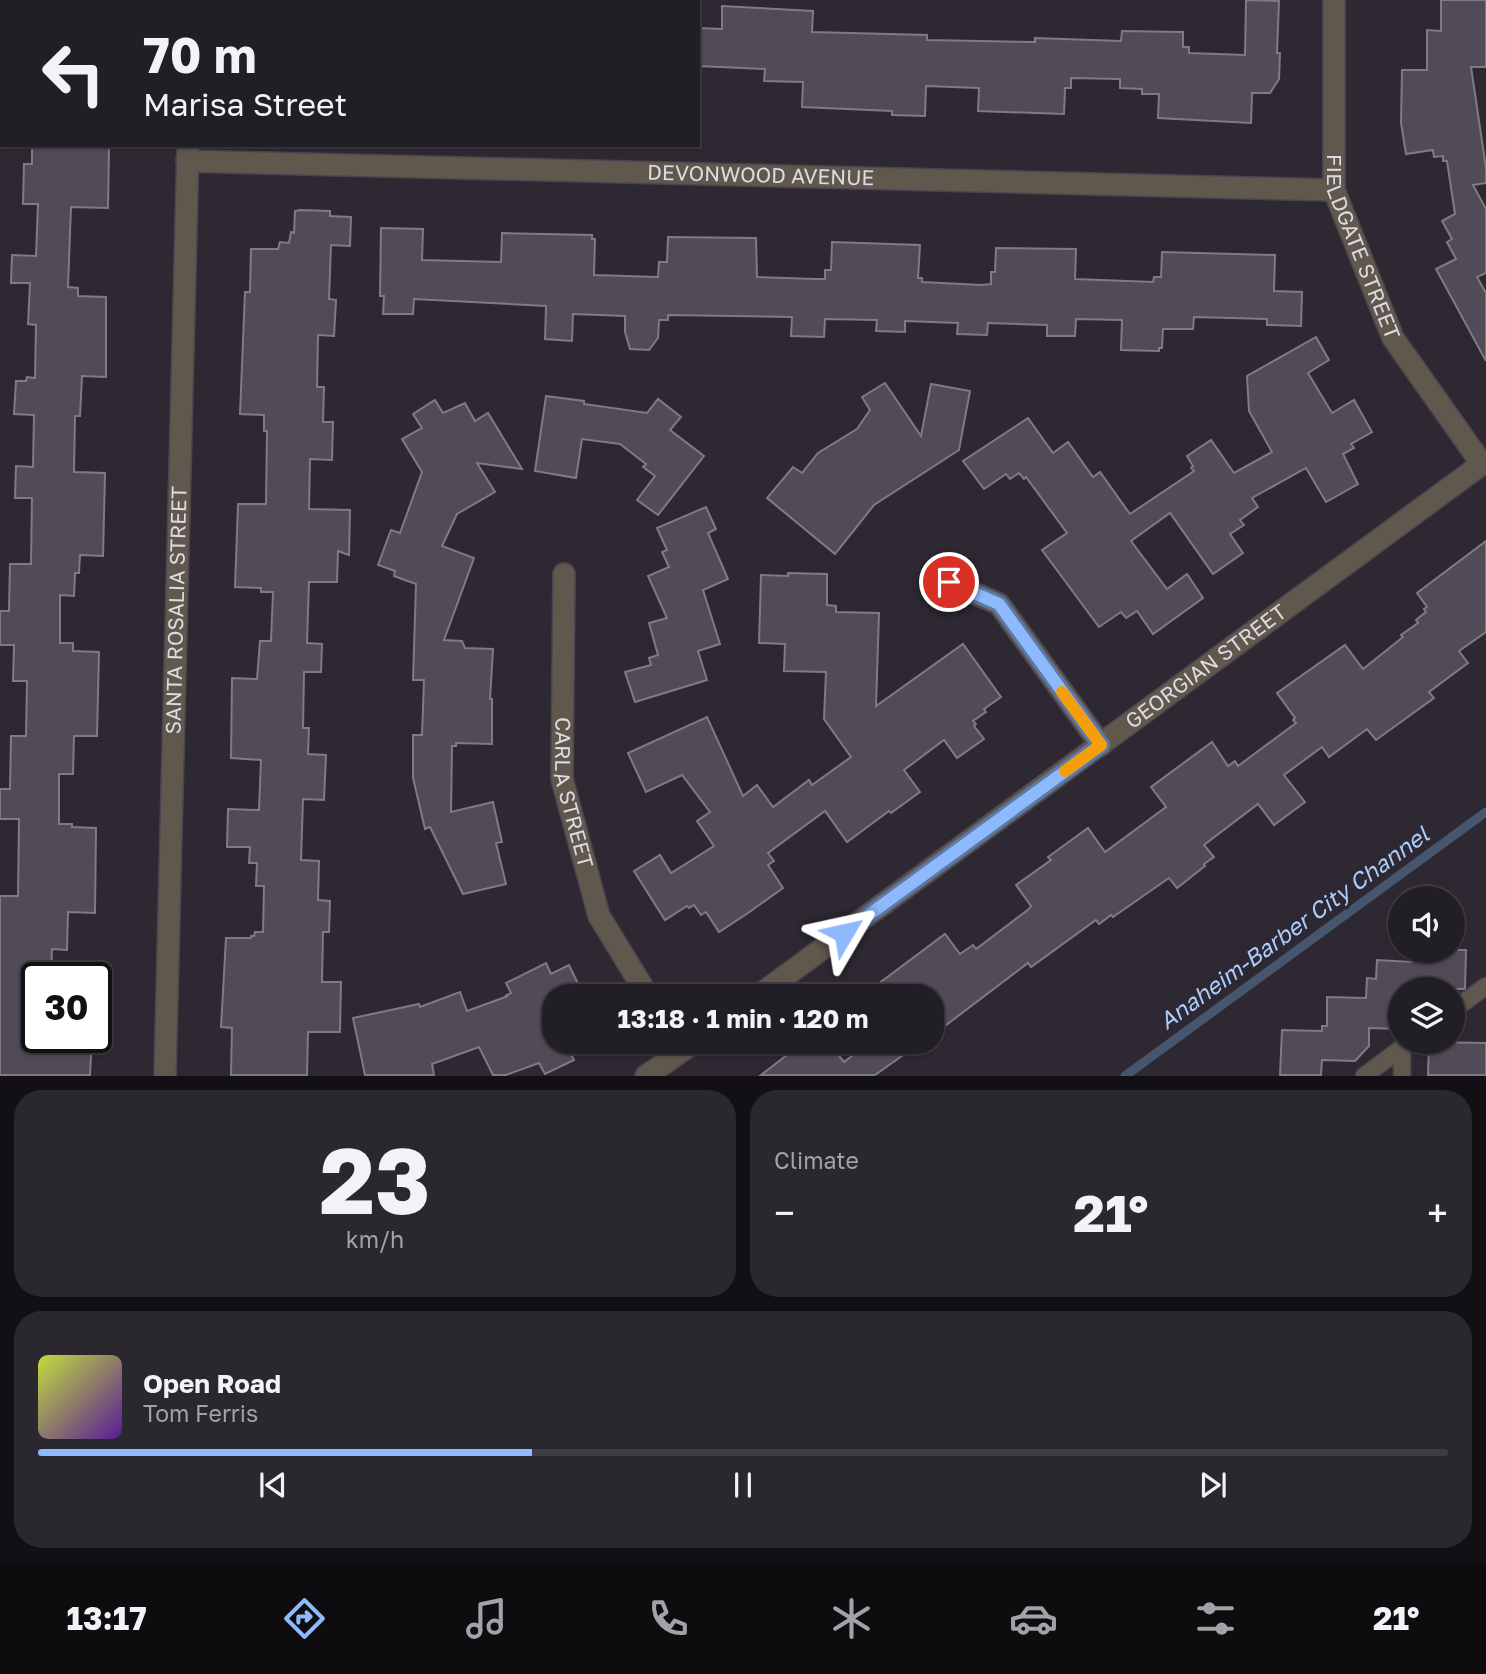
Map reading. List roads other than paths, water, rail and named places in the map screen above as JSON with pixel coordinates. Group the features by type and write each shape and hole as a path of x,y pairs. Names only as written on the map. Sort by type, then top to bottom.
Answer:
{"street":[{"name":"FIELDGATE STREET","path":"1334,0 1334,190 1393,338 1484,463"},
{"name":"DEVONWOOD AVENUE","path":"188,153 1334,190"},
{"name":"SANTA ROSALIA STREET","path":"165,1076 188,153"},
{"name":"GEORGIAN STREET","path":"774,984 1484,463"},
{"name":"CARLA STREET","path":"564,574 562,779 599,916 641,984"},
{"path":"949,582 999,604 1101,745"},
{"path":"646,1076 673,1054"}],"lane":[{"path":"1465,1001 1486,986"},
{"path":"1364,1076 1394,1054"},
{"path":"1402,1076 1405,1054"}],"waterway":[{"name":"Anaheim-Barber City Channel","path":"1125,1076 1486,812"}]}
